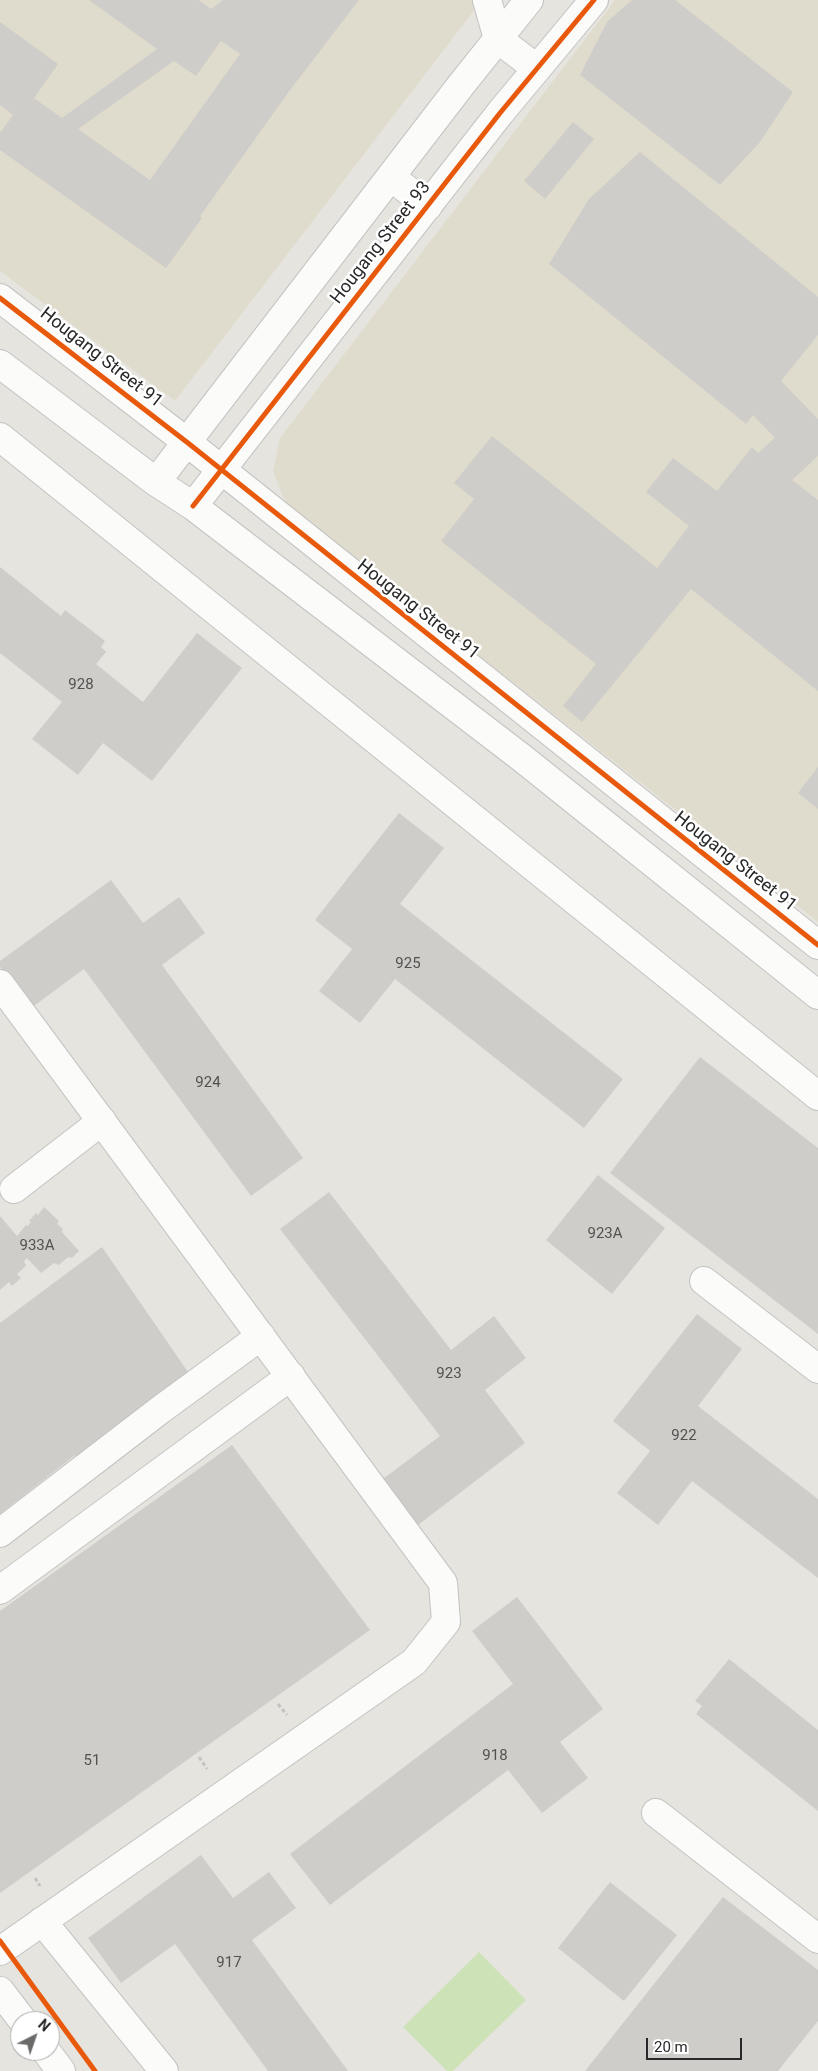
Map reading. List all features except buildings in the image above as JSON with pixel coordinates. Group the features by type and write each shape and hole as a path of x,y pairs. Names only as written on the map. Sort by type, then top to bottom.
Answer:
{"street":[{"path":"487,0 498,39 536,68"},
{"name":"Hougang Street 93","path":"156,482 530,0"},
{"name":"Hougang Street 93","path":"192,506 536,68 594,0"},
{"path":"391,177 428,206"},
{"name":"Hougang Street 91","path":"1,301 188,443 818,945"},
{"path":"0,364 156,482 192,506 522,758 818,995"},
{"path":"0,437 818,1096"},
{"path":"0,984 443,1583 446,1622 414,1662 0,1950"},
{"path":"14,1189 102,1121"},
{"path":"704,1281 818,1369"},
{"path":"0,1533 160,1410 261,1336"},
{"path":"1,1589 291,1376"},
{"path":"656,1813 818,1939"},
{"path":"42,1921 164,2071"},
{"path":"0,1991 15,2011"}],"path":[{"path":"199,1758 208,1770"}],"shaded area":[{"path":"0,0 482,0 175,401 0,271"},
{"path":"615,0 818,0 818,922 286,504 273,471 280,438"}],"green space":[{"path":"479,1952 526,2000 453,2071 447,2071 403,2027"}],"cycle path":[{"path":"193,506 500,113 594,0"},
{"path":"0,298 188,443 818,945"},
{"path":"0,1941 95,2071"}]}
